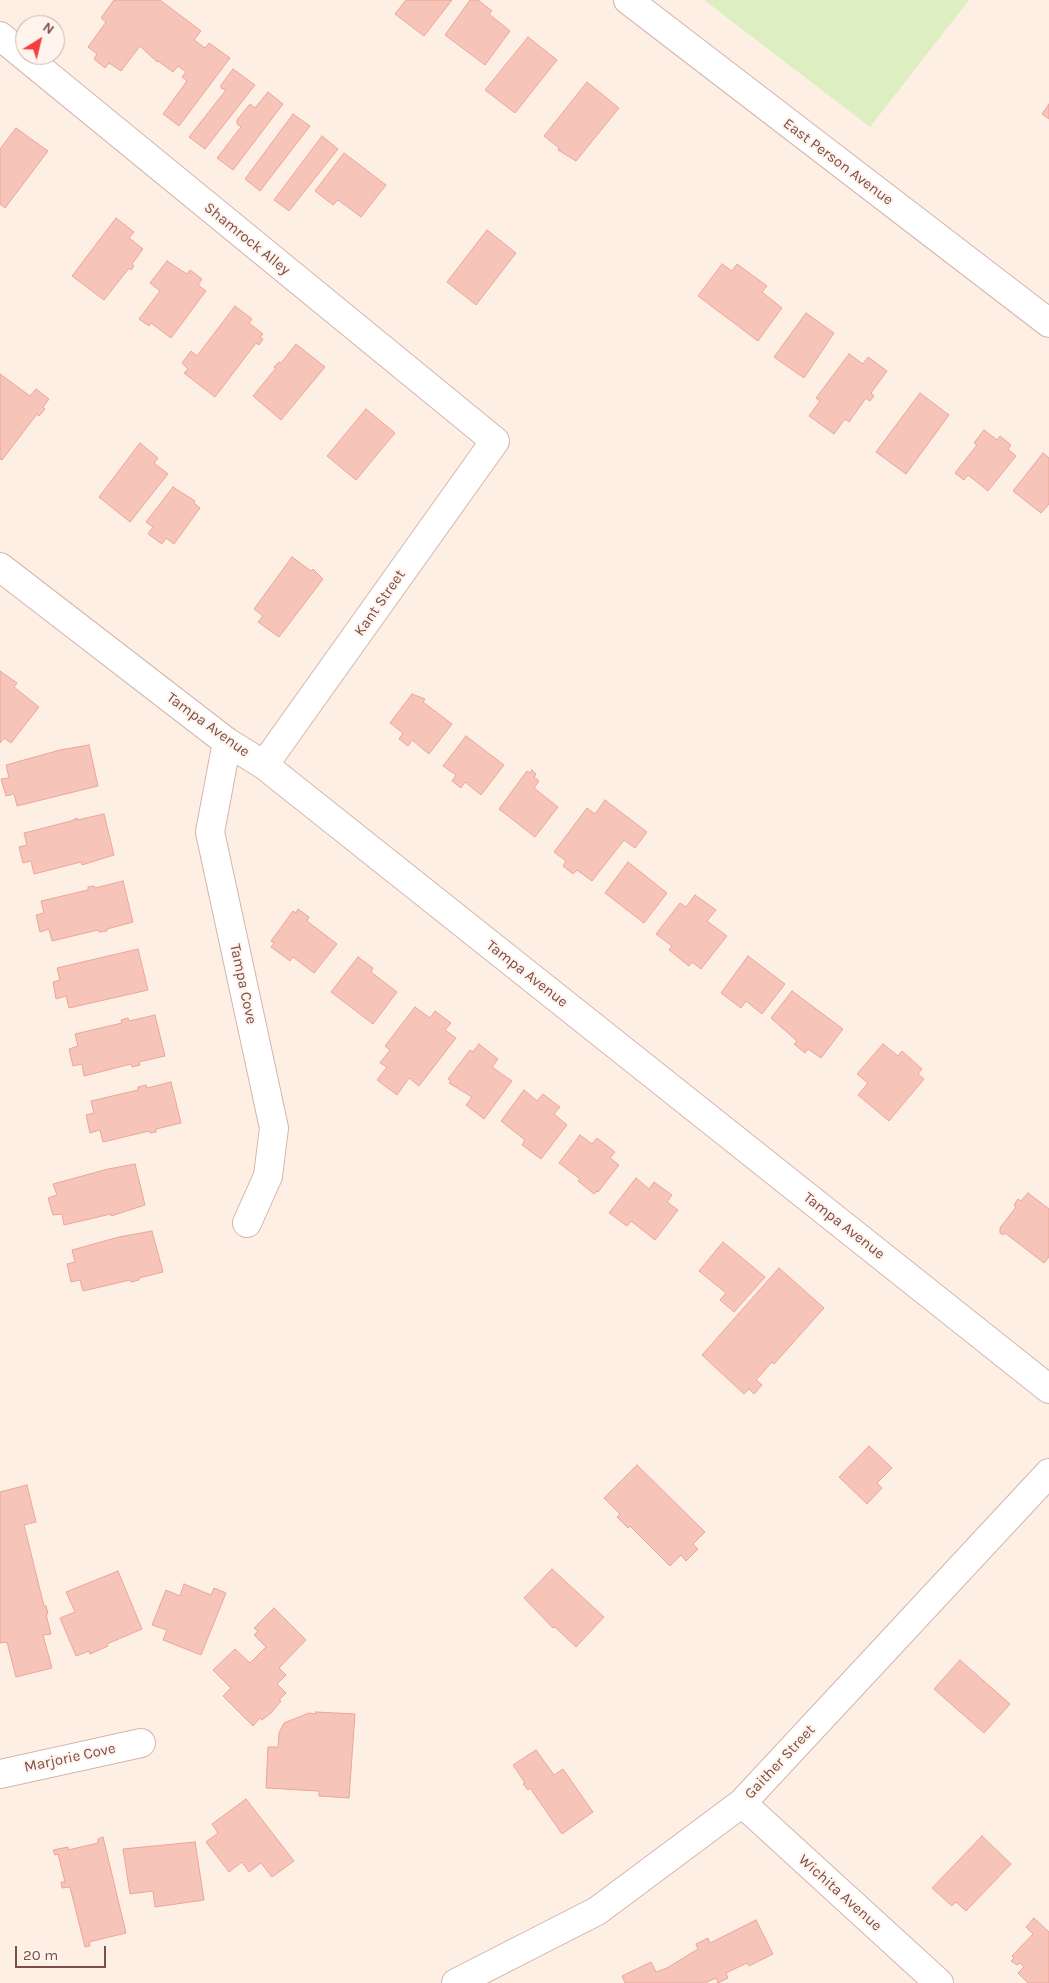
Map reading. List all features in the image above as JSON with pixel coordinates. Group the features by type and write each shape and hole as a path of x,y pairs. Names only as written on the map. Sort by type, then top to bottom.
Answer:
{"street":[{"name":"East Person Avenue","path":"628,0 1049,323"},
{"name":"Shamrock Alley","path":"0,36 494,441"},
{"name":"Kant Street","path":"264,765 494,441"},
{"name":"Tampa Avenue","path":"0,567 227,742 264,765 1049,1389"},
{"name":"Tampa Cove","path":"227,742 210,832 274,1128 268,1176 247,1223"},
{"name":"Gaither Street","path":"456,1983 597,1911 742,1803 1049,1473"},
{"name":"Marjorie Cove","path":"0,1774 141,1743"},
{"name":"Wichita Avenue","path":"742,1803 939,1983"}],"green space":[{"path":"704,0 969,0 870,127"}],"building":[{"path":"114,0 160,0 201,31 194,40 205,48 209,43 230,58 179,126 163,114 187,81 182,77 186,72 178,66 173,72 157,62 140,46 121,71 109,63 105,68 94,59 97,54 88,47 106,22 101,18"},
{"path":"406,0 452,0 424,36 395,14"},
{"path":"470,0 478,0 492,11 489,14 510,31 485,65 445,35"},
{"path":"528,37 557,60 515,113 485,90"},
{"path":"233,69 255,85 205,149 189,137 226,90 221,88 221,85"},
{"path":"587,82 619,108 576,161 558,150 559,148 544,136"},
{"path":"268,92 283,104 233,170 217,158 241,127 237,124 237,120 250,104 255,108"},
{"path":"1049,104 1049,119 1042,114"},
{"path":"293,114 310,126 260,191 245,179"},
{"path":"16,128 48,151 5,208 0,204 0,149"},
{"path":"322,136 338,149 289,211 274,200"},
{"path":"344,153 386,185 361,217 338,200 333,205 315,191"},
{"path":"116,218 134,232 129,238 143,249 132,264 134,266 131,270 129,268 104,300 72,276"},
{"path":"487,230 516,253 476,305 447,282"},
{"path":"167,261 187,274 190,270 202,279 198,285 206,291 171,338 151,323 149,326 139,319 160,291 150,283"},
{"path":"722,264 732,271 737,264 767,286 762,292 782,308 758,341 698,296"},
{"path":"235,306 252,319 249,323 263,334 260,337 263,339 259,345 256,343 215,397 184,373 188,369 182,363 191,351 197,356"},
{"path":"806,313 834,333 804,378 774,357"},
{"path":"296,344 325,367 281,420 253,396 276,368 274,367 279,362 281,363"},
{"path":"849,354 863,364 868,357 887,371 871,393 874,396 870,401 866,398 849,422 845,419 834,434 809,416 820,401 816,398"},
{"path":"0,374 30,396 36,389 49,399 43,407 45,409 39,416 37,414 2,460 0,459"},
{"path":"920,393 949,415 906,474 876,452"},
{"path":"366,409 395,433 356,480 327,456"},
{"path":"984,430 997,440 1000,436 1011,445 1008,449 1016,456 988,491 968,475 964,480 955,473 977,445 974,443"},
{"path":"140,443 158,458 154,463 168,474 130,522 99,497"},
{"path":"1043,453 1049,458 1049,504 1041,513 1013,491"},
{"path":"173,487 195,501 194,503 200,508 174,544 166,538 162,544 148,534 153,527 146,522"},
{"path":"292,557 311,571 313,569 323,579 279,637 258,622 263,616 254,609"},
{"path":"0,671 17,683 14,687 39,707 11,743 4,738 0,743"},
{"path":"412,694 425,699 423,702 452,724 429,754 412,740 408,746 399,739 403,733 390,723"},
{"path":"466,736 504,765 481,795 465,782 461,788 452,781 456,775 443,766"},
{"path":"89,745 98,786 17,806 14,794 6,796 1,779 9,778 6,765 60,750"},
{"path":"532,770 536,774 534,777 539,781 534,788 558,807 535,837 499,809 527,771 530,773"},
{"path":"605,800 647,832 635,848 624,840 592,881 577,870 573,874 563,866 566,861 554,852 587,808 595,814"},
{"path":"104,814 114,855 82,865 81,862 34,874 31,861 23,863 19,847 27,845 24,833 77,818 77,820"},
{"path":"628,862 667,893 644,923 605,893"},
{"path":"123,881 133,922 107,929 107,931 99,932 98,930 52,941 49,929 40,932 36,915 44,913 41,901 88,890 88,887 94,886 95,888"},
{"path":"695,895 716,910 707,921 727,936 701,969 692,962 689,966 669,950 672,946 656,934 680,903 686,907"},
{"path":"298,909 309,917 307,921 337,944 314,973 293,957 290,961 271,947 274,943 271,941 293,911 296,913"},
{"path":"138,949 148,990 69,1008 66,996 56,999 53,982 60,980 57,968"},
{"path":"748,956 785,984 762,1014 746,1001 741,1008 721,993"},
{"path":"358,957 373,968 371,972 397,992 373,1024 331,992"},
{"path":"792,991 843,1029 821,1058 808,1049 805,1053 794,1044 797,1041 771,1018"},
{"path":"415,1007 430,1018 435,1011 451,1023 445,1030 456,1038 419,1086 409,1078 397,1095 377,1080 387,1067 380,1063 390,1050 385,1046"},
{"path":"155,1015 165,1056 139,1062 140,1065 132,1067 131,1064 84,1076 82,1064 73,1066 69,1049 78,1046 75,1034 122,1023 121,1020 128,1018 129,1021"},
{"path":"479,1044 498,1059 492,1067 512,1081 484,1119 466,1105 472,1097 449,1083 451,1081 448,1079 470,1050 473,1052"},
{"path":"883,1044 898,1056 902,1051 922,1069 918,1074 924,1079 889,1121 858,1095 868,1083 857,1074"},
{"path":"171,1082 181,1123 156,1129 156,1132 150,1133 149,1131 103,1142 100,1130 90,1133 86,1115 94,1113 91,1101 138,1090 138,1087 146,1085 147,1088"},
{"path":"524,1090 537,1101 543,1094 560,1107 554,1114 567,1125 541,1159 522,1145 525,1140 501,1121"},
{"path":"580,1135 592,1144 597,1138 615,1152 610,1158 619,1165 598,1192 594,1194 578,1181 580,1179 559,1163"},
{"path":"135,1164 145,1205 111,1216 111,1214 64,1225 62,1214 53,1215 48,1198 57,1195 53,1184 108,1169"},
{"path":"636,1178 649,1189 654,1182 672,1195 667,1202 678,1210 655,1240 631,1221 627,1226 609,1213"},
{"path":"1028,1193 1049,1209 1049,1257 1044,1263 1005,1233 1003,1235 1000,1233 1000,1228 1016,1207 1014,1205 1018,1199 1021,1201"},
{"path":"152,1231 163,1272 131,1282 130,1280 83,1291 80,1280 71,1282 67,1264 75,1262 72,1250 119,1237"},
{"path":"723,1242 765,1277 734,1312 720,1300 726,1293 699,1271"},
{"path":"779,1268 824,1308 774,1364 772,1362 756,1380 762,1385 754,1394 749,1389 744,1394 702,1355"},
{"path":"869,1446 892,1468 877,1483 882,1488 867,1504 839,1477"},
{"path":"637,1465 705,1532 693,1544 698,1549 686,1561 681,1555 670,1566 630,1526 628,1528 617,1517 620,1514 604,1498"},
{"path":"27,1485 36,1522 24,1525 44,1606 46,1606 48,1614 46,1614 51,1634 43,1635 52,1668 16,1677 7,1642 0,1643 0,1492"},
{"path":"552,1569 604,1617 576,1647 555,1627 553,1628 524,1598"},
{"path":"118,1571 142,1629 107,1644 108,1646 90,1654 89,1651 76,1656 60,1618 75,1612 66,1592"},
{"path":"184,1584 211,1595 214,1588 226,1593 201,1655 163,1640 167,1630 152,1625 166,1590 180,1596"},
{"path":"274,1608 306,1640 279,1668 286,1675 277,1684 286,1693 271,1713 262,1720 260,1718 253,1726 223,1696 231,1688 213,1670 235,1649 250,1663 266,1647 254,1635 258,1631 254,1628"},
{"path":"960,1660 1010,1704 984,1733 934,1689"},
{"path":"316,1712 355,1714 349,1798 319,1796 319,1791 266,1788 268,1747 278,1747 279,1733 284,1723 309,1713 316,1714"},
{"path":"536,1750 554,1775 563,1769 593,1812 562,1834 530,1788 528,1790 523,1784 525,1783 513,1765"},
{"path":"246,1799 294,1861 272,1877 261,1863 249,1872 242,1862 229,1872 206,1842 218,1833 212,1824"},
{"path":"982,1836 1011,1864 966,1911 956,1902 952,1906 932,1888"},
{"path":"103,1837 126,1933 89,1942 90,1946 85,1947 70,1887 62,1888 61,1882 65,1882 58,1854 55,1855 53,1850 68,1847 68,1850 98,1843 98,1839"},
{"path":"195,1842 204,1900 155,1907 153,1891 130,1894 123,1849"},
{"path":"1034,1918 1049,1932 1049,1983 1028,1983 1018,1973 1024,1967 1020,1963 1017,1965 1011,1961 1014,1958 1012,1956 1033,1934 1026,1927"},
{"path":"756,1920 773,1954 749,1966 747,1963 726,1973 728,1978 718,1983 716,1978 705,1983 625,1983 622,1976 651,1962 656,1972 667,1968 698,1949 696,1944 708,1938 710,1943"}]}
